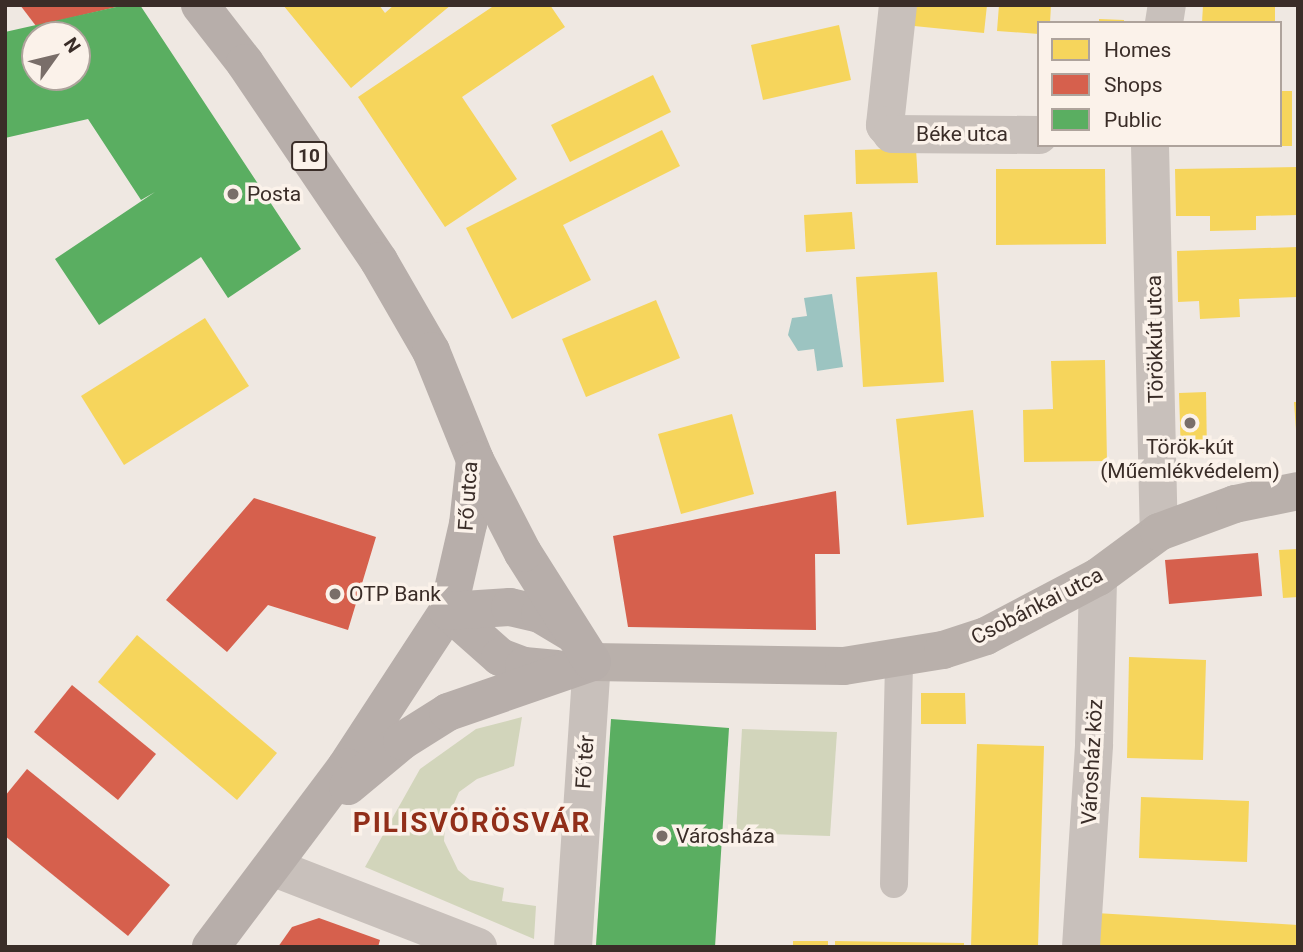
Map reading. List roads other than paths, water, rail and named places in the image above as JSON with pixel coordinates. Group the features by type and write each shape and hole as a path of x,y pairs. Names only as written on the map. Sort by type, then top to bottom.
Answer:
{"main road":[{"name":"Fő utca","path":"200,5 244,63 379,261 431,351 475,460 468,524 448,611 378,720 211,947"},
{"path":"475,460 576,655"},
{"name":"Csobánkai utca","path":"576,655 844,666 899,660 986,636 1098,578 1159,532 1236,504 1298,491"},
{"path":"448,611 510,607 540,614 576,655"},
{"path":"448,611 500,657 524,666 576,655"},
{"path":"304,824 426,724 576,655"}],"street":[{"name":"Béke utca","path":"898,5 885,125 892,134 1037,135"},
{"name":"Törökkút utca","path":"1150,147 1159,532"},
{"name":"Városház köz","path":"1081,947 1094,744 1098,578"},
{"name":"Fő tér","path":"573,947 576,655"},
{"path":"272,867 478,947"}],"lane":[{"path":"894,884 899,660"}],"water":[{"path":"832,294 843,367 817,371 814,349 798,351 788,335 792,318 807,316 804,298"}],"place":[{"name":"Posta","path":"233,194"},
{"name":"Török-kút (Műemlékvédelem)","path":"1190,423"},
{"name":"OTP Bank","path":"335,594"},
{"name":"Városháza","path":"662,836"}],"district":[{"name":"PILISVÖRÖSVÁR","path":"472,823"}]}
